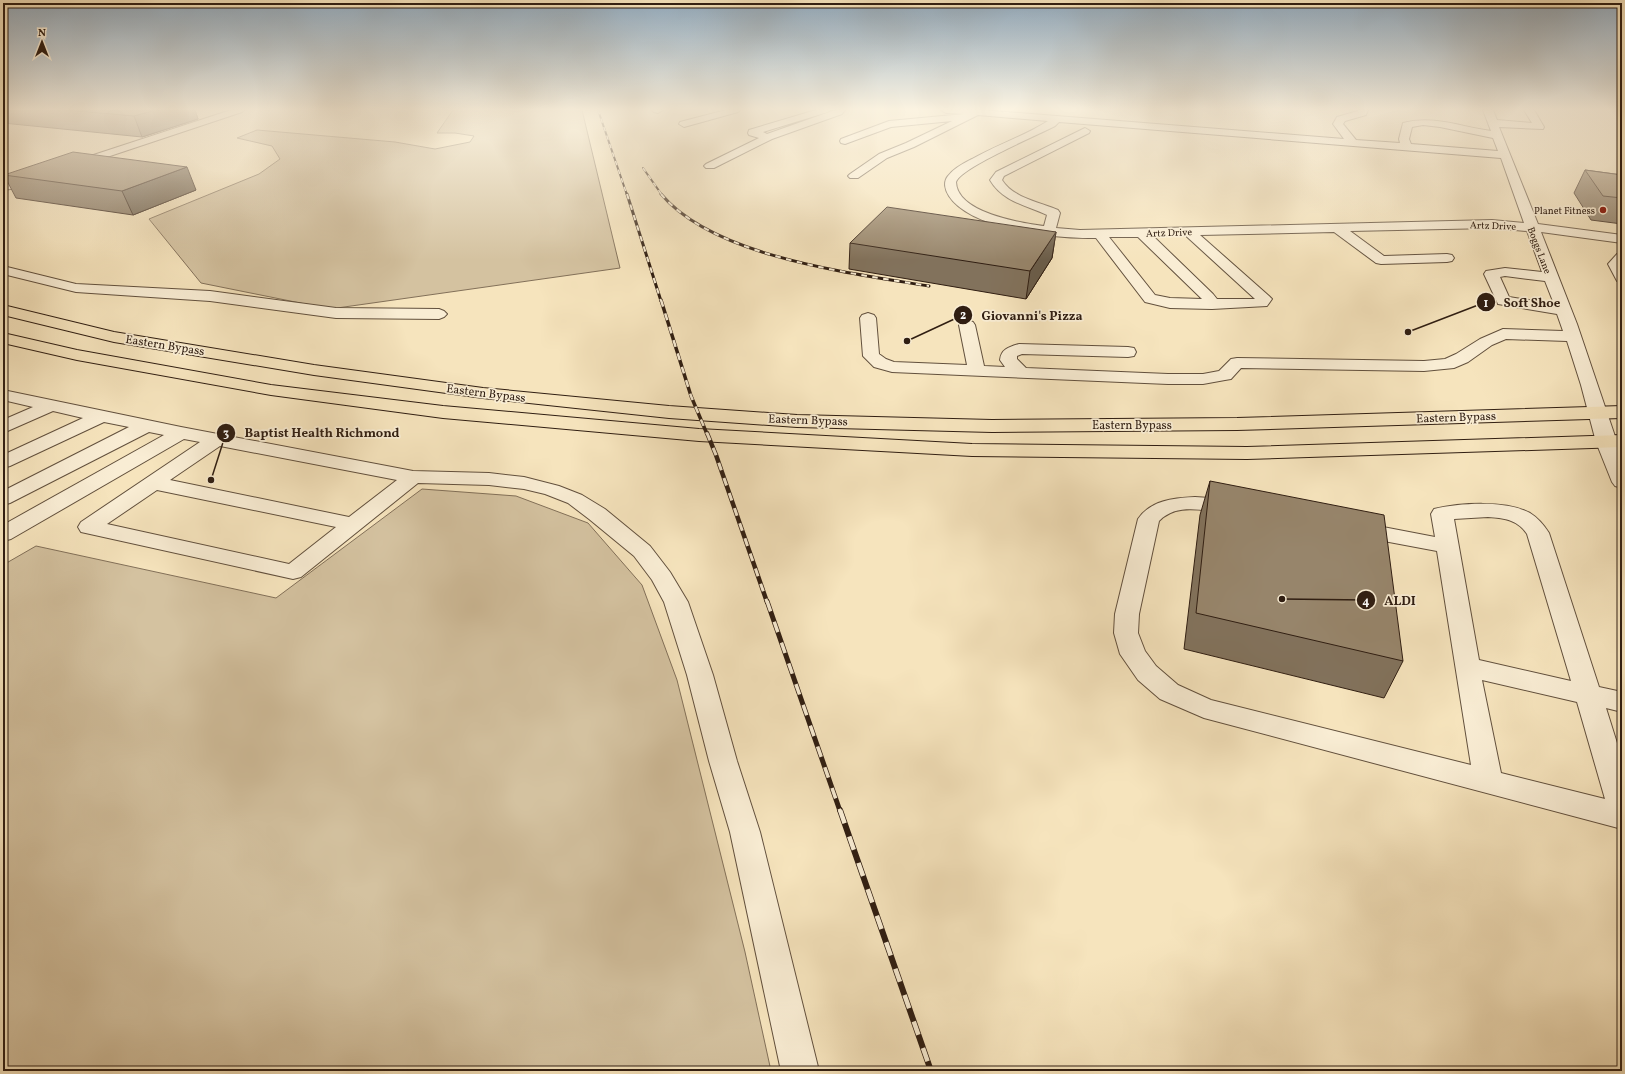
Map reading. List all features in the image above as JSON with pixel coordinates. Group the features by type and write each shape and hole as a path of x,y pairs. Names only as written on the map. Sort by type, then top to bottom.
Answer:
{"main road":[{"name":"Eastern Bypass","path":"3,310 114,337 322,371 483,393 669,412 797,421 992,426 1237,424 1622,412"},
{"name":"Eastern Bypass","path":"3,338 77,355 270,390 443,412 699,435 972,450 1247,453 1614,441"}],"street":[{"path":"64,168 88,160"},
{"path":"710,166 722,160"},
{"path":"854,176 877,160"},
{"name":"Artz Drive","path":"980,160 962,169 952,179 950,184 956,197 974,210 1003,222 1049,231 1100,234 1471,224 1532,227 1622,239"},
{"path":"1027,160 1000,174 996,180 998,185 1012,196 1054,213 1049,231"},
{"name":"Boggs Lane","path":"1506,160 1564,310 1598,413 1614,441 1622,482"},
{"path":"3,186 14,185 50,173"},
{"path":"1338,228 1382,260 1447,258"},
{"path":"1026,240 1034,229"},
{"path":"1100,234 1150,299 1170,303 1262,303 1264,299 1188,232"},
{"path":"1142,233 1208,298 1212,304"},
{"path":"1622,257 1615,264 1622,278"},
{"path":"3,270 76,288 210,296 336,313 439,314"},
{"path":"1550,277 1505,272 1491,274 1503,300 1564,310"},
{"path":"868,318 871,356 880,363 892,367 1168,379 1203,379 1225,375 1237,363 1424,366 1448,364 1462,358 1486,342 1503,334 1573,336"},
{"path":"967,325 976,370"},
{"path":"1021,372 1008,360 1009,354 1019,349 1128,352"},
{"path":"4,396 216,440 412,477 489,479 524,483 552,490 575,499 598,514 642,551 662,577 678,610 700,675 723,760 745,832 800,1071"},
{"path":"3,427 52,405"},
{"path":"3,462 102,416"},
{"path":"3,499 146,426"},
{"path":"3,534 181,433"},
{"path":"216,440 89,527 293,572 412,477"},
{"path":"153,483 353,524"},
{"path":"1258,510 1218,504 1196,503 1159,510 1149,518 1127,614 1126,633 1133,654 1146,673 1169,692 1204,708 1488,780 1622,816"},
{"path":"1488,780 1446,546 1442,514 1494,510 1514,514 1530,522 1538,533 1622,805"},
{"path":"1337,525 1446,546"},
{"path":"1467,667 1622,702"}],"shaded area":[{"path":"278,160 594,160 620,268 330,309 201,283 149,219 259,174"},
{"path":"422,489 516,496 588,523 642,585 677,680 745,952 771,1071 3,1071 3,565 36,546 276,598"}],"building":[{"path":"49,160 135,160 187,167 122,191 4,175"},
{"path":"1585,170 1622,175 1622,198 1603,196"},
{"path":"887,207 1056,232 1030,271 850,243"},
{"path":"1210,481 1384,515 1403,661 1196,613"}],"railway":[{"path":"615,160 627,195"},
{"path":"643,168 662,195"},
{"path":"627,194 661,301"},
{"path":"662,195 684,216 714,233 748,247 785,259 823,268 929,286"},
{"path":"661,300 691,396 707,434"},
{"path":"707,433 767,602"},
{"path":"767,601 840,811"},
{"path":"840,810 931,1071"}],"place":[{"name":"Planet Fitness","path":"1603,210"},
{"name":"Soft Shoe","path":"1408,332"},
{"name":"Giovanni's Pizza","path":"907,341"},
{"name":"Baptist Health Richmond","path":"211,480"},
{"name":"ALDI","path":"1282,599"}]}
